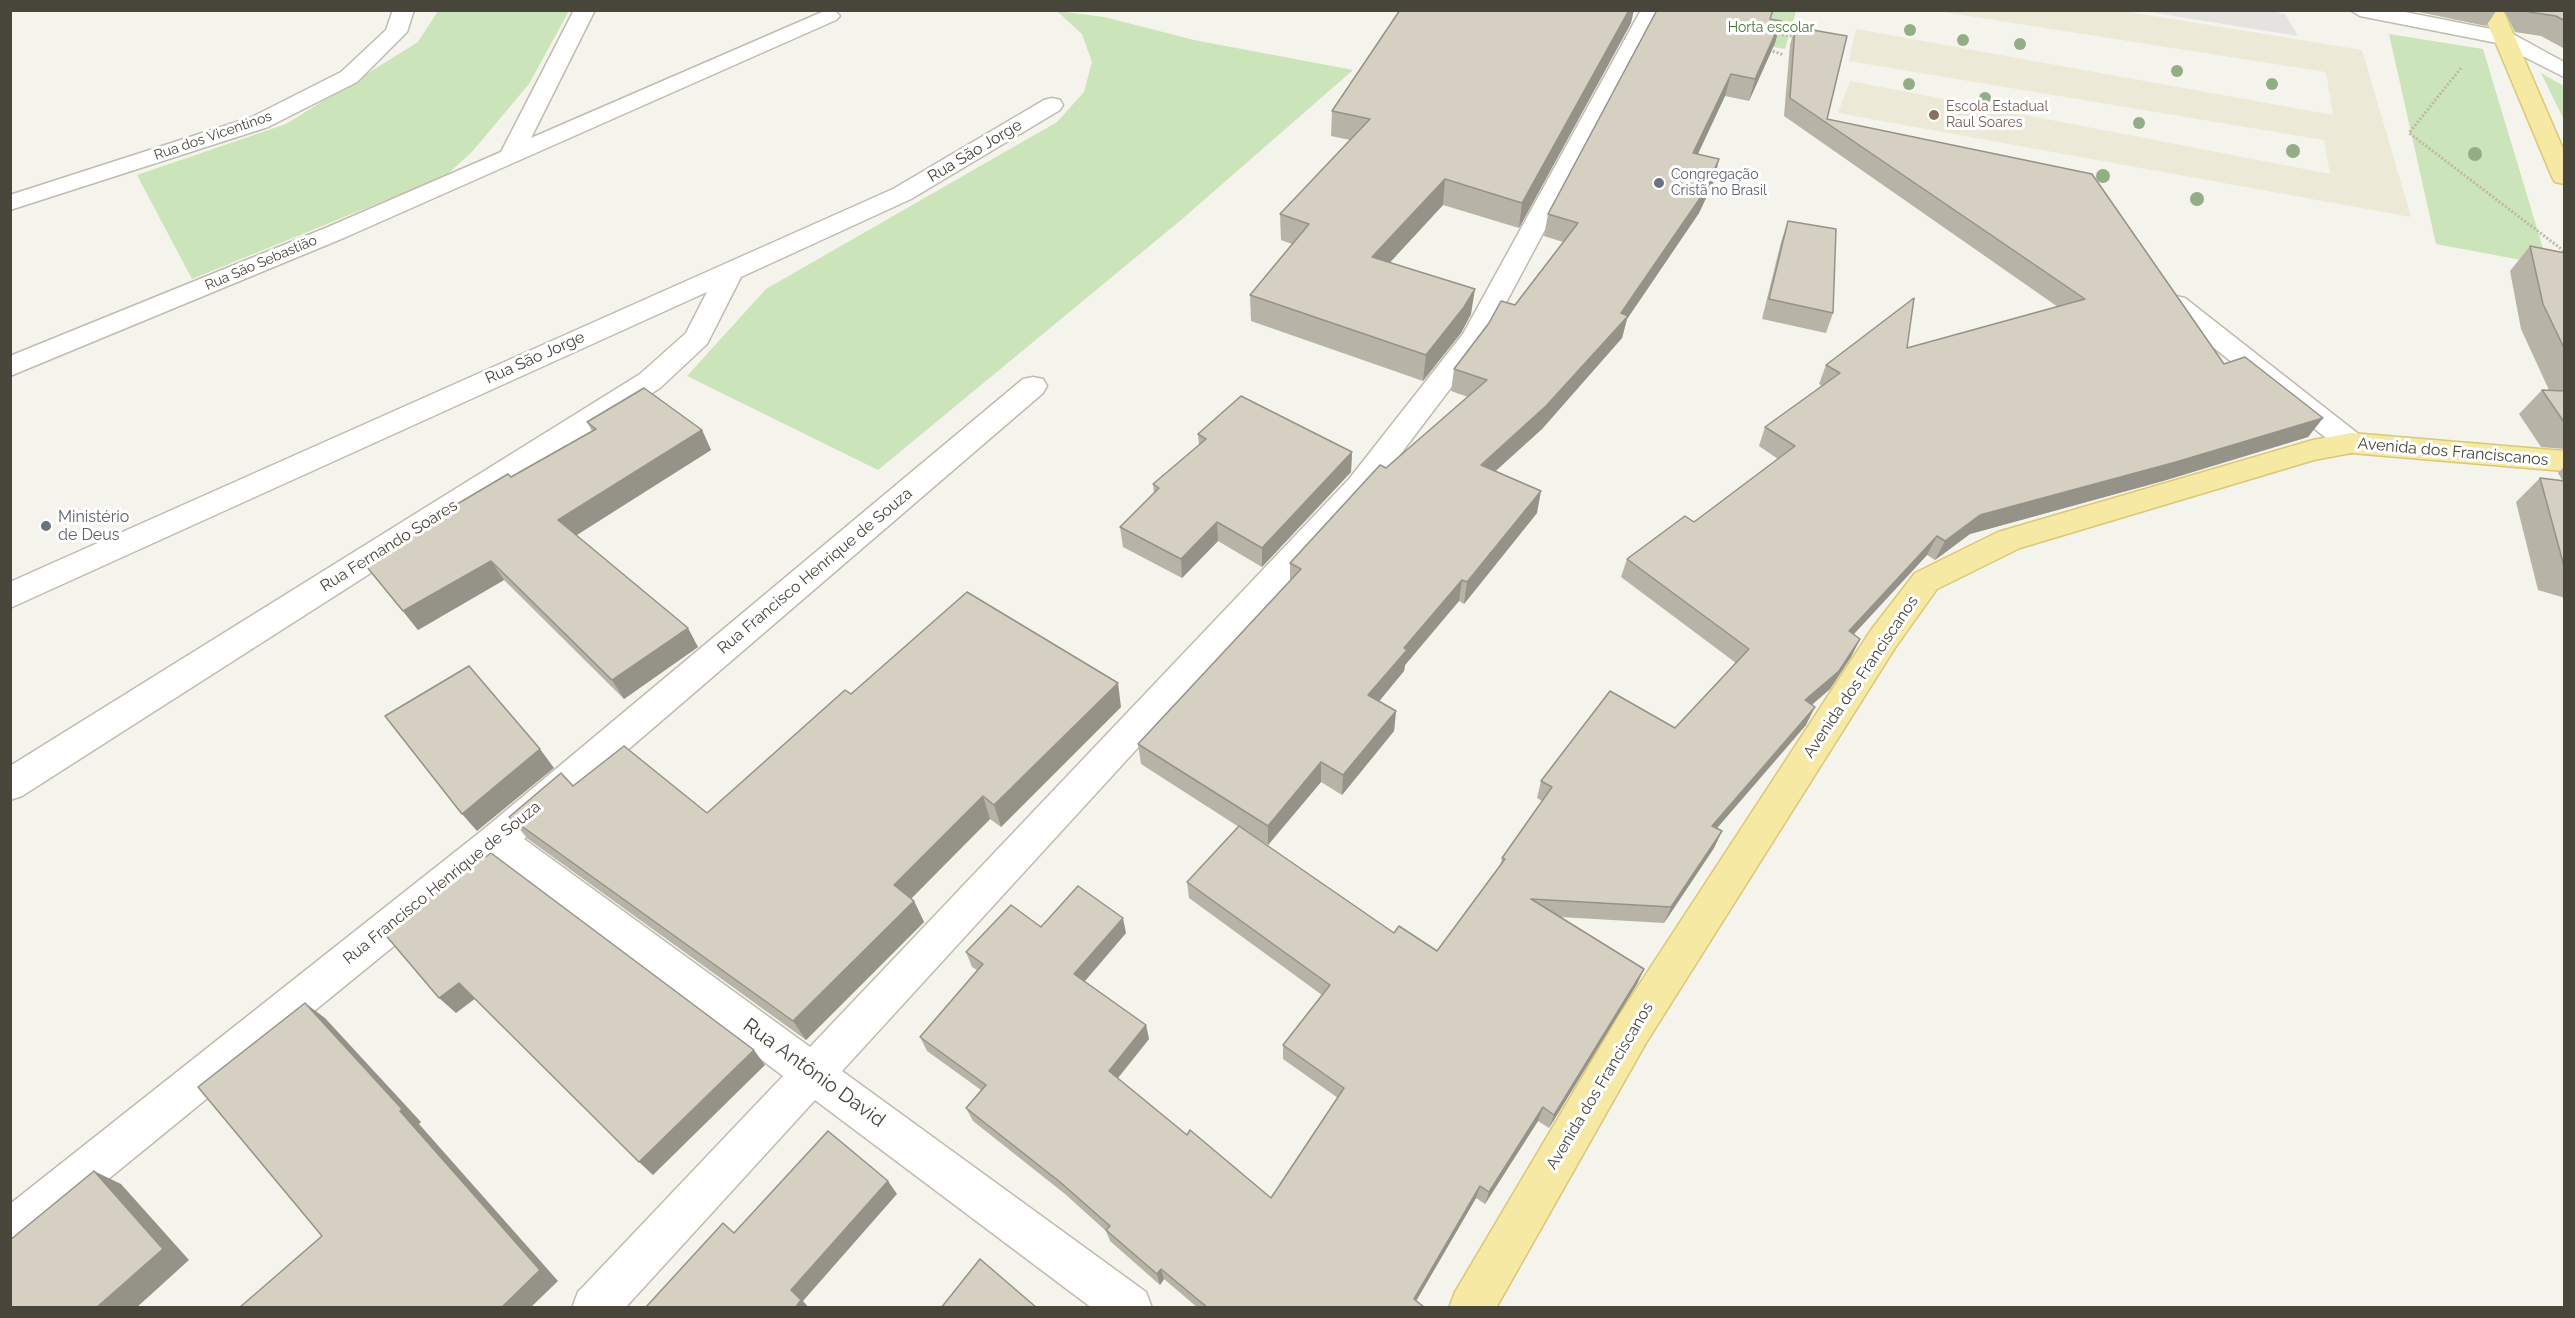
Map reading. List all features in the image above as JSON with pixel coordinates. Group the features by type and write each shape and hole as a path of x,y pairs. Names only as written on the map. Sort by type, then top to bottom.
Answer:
{"main road":[{"path":"2492,10 2565,177"},
{"name":"Avenida dos Franciscanos","path":"1471,1308 1632,1029 1883,639 1926,581 2009,540 2313,450 2351,443 2565,461"}],"street":[{"path":"510,156 585,10"},
{"path":"594,1308 1360,486 1474,338 1652,10"},
{"path":"2360,10 2504,40 2565,70"},
{"name":"Rua São Sebastião","path":"10,368 337,232 829,16"},
{"name":"Rua dos Vicentinos","path":"10,203 260,122 350,77 400,21"},
{"name":"Rua São Jorge","path":"10,596 902,194 1052,105"},
{"name":"Rua Fernando Soares","path":"10,785 650,381 697,338 731,270"},
{"path":"2176,304 2351,443"},
{"name":"Rua Francisco Henrique de Souza","path":"10,1232 497,840 1033,386"},
{"name":"Rua Antônio David","path":"497,840 1130,1308"}],"path":[{"path":"1769,32 1804,38"},
{"path":"2504,40 2468,59 2409,133 2565,250"},
{"path":"1768,41 1766,50 1784,55"}],"shaded area":[{"name":"Escola Estadual Raul Soares","path":"1937,11 2123,11 2362,50 2411,217 1838,113 1850,81 2330,174 2324,140 1849,61 1856,29 2333,115 2326,72"},
{"path":"2143,11 2271,11 2285,14 2298,36"}],"green space":[{"path":"438,11 569,11 529,84 471,153 445,176 192,279 137,175 286,124 418,42"},
{"path":"1057,11 1104,17 1194,40 1353,70 1181,220 878,470 687,376 766,289 1057,122 1084,92 1092,62 1082,34"},
{"name":"Horta escolar","path":"1696,11 1796,11 1785,49 1688,32"},
{"path":"2389,34 2483,49 2548,265 2436,244"},
{"path":"2541,73 2564,86 2564,120"}],"building":[{"path":"1400,10 1629,10 1522,203 1445,179 1372,257 1475,289 1464,307 1426,355 1250,295 1309,224 1280,214 1370,119 1332,111"},
{"path":"1657,10 1773,10 1770,19 1781,21 1755,79 1731,74 1693,153 1719,159 1705,191 1621,313 1628,316 1546,406 1481,465 1541,491 1467,582 1462,580 1404,648 1407,650 1368,695 1396,711 1343,775 1321,762 1268,826 1138,744 1301,569 1290,563 1380,465 1386,468 1487,380 1454,369 1489,323 1501,301 1515,305 1578,223 1548,214"},
{"path":"2528,10 2565,10 2565,21 2556,16"},
{"path":"1795,27 1847,36 1827,119 2092,174 2224,364 2245,357 2323,418 2176,462 1980,515 1945,541 1937,536 1849,631 1860,639 1839,671 1805,700 1815,707 1712,826 1722,831 1671,907 1531,899 1644,969 1554,1115 1543,1107 1489,1192 1480,1186 1414,1299 1425,1308 1208,1308 1161,1269 1157,1274 1106,1230 1110,1226 1060,1182 966,1108 986,1085 920,1037 983,964 966,952 1011,905 1041,927 1078,886 1123,918 1074,974 1146,1025 1109,1071 1187,1135 1190,1130 1271,1198 1344,1088 1283,1045 1330,985 1187,882 1239,826 1394,933 1399,926 1437,951 1505,859 1502,858 1552,787 1541,781 1610,691 1675,728 1749,649 1627,559 1685,516 1694,522 1795,446 1765,427 1840,373 1826,365 1914,298 1907,348 2085,299 1790,98"},
{"path":"1788,221 1836,229 1833,313 1769,299"},
{"path":"2530,246 2565,253 2565,350 2543,304"},
{"path":"644,388 702,430 558,520 688,628 612,680 491,561 403,611 362,561 450,513 447,510 508,474 511,477 596,429 587,422"},
{"path":"2542,390 2565,391 2565,422 2564,422"},
{"path":"1241,396 1352,452 1262,548 1217,522 1181,559 1120,527 1159,488 1153,484 1206,439 1198,434"},
{"path":"2540,478 2565,481 2565,567 2564,566"},
{"path":"967,592 1118,683 994,805 983,796 894,885 914,901 793,1021 509,817 561,773 573,786 624,746 707,813 845,690 851,694"},
{"path":"469,666 540,749 462,814 385,716"},
{"path":"491,853 754,1050 639,1162 459,983 439,998 383,932"},
{"path":"305,1003 402,1109 400,1111 540,1270 501,1308 239,1308 322,1236 198,1087"},
{"path":"828,1131 888,1181 791,1290 801,1300 795,1308 645,1308 723,1223 734,1233"},
{"path":"94,1171 163,1249 96,1308 10,1308 10,1240"},
{"path":"980,1259 1037,1308 941,1308"}],"place":[{"name":"Escola Estadual Raul Soares","path":"1934,115"},
{"name":"Congregação Cristã no Brasil","path":"1659,183"},
{"name":"Ministério de Deus","path":"46,526"}]}
